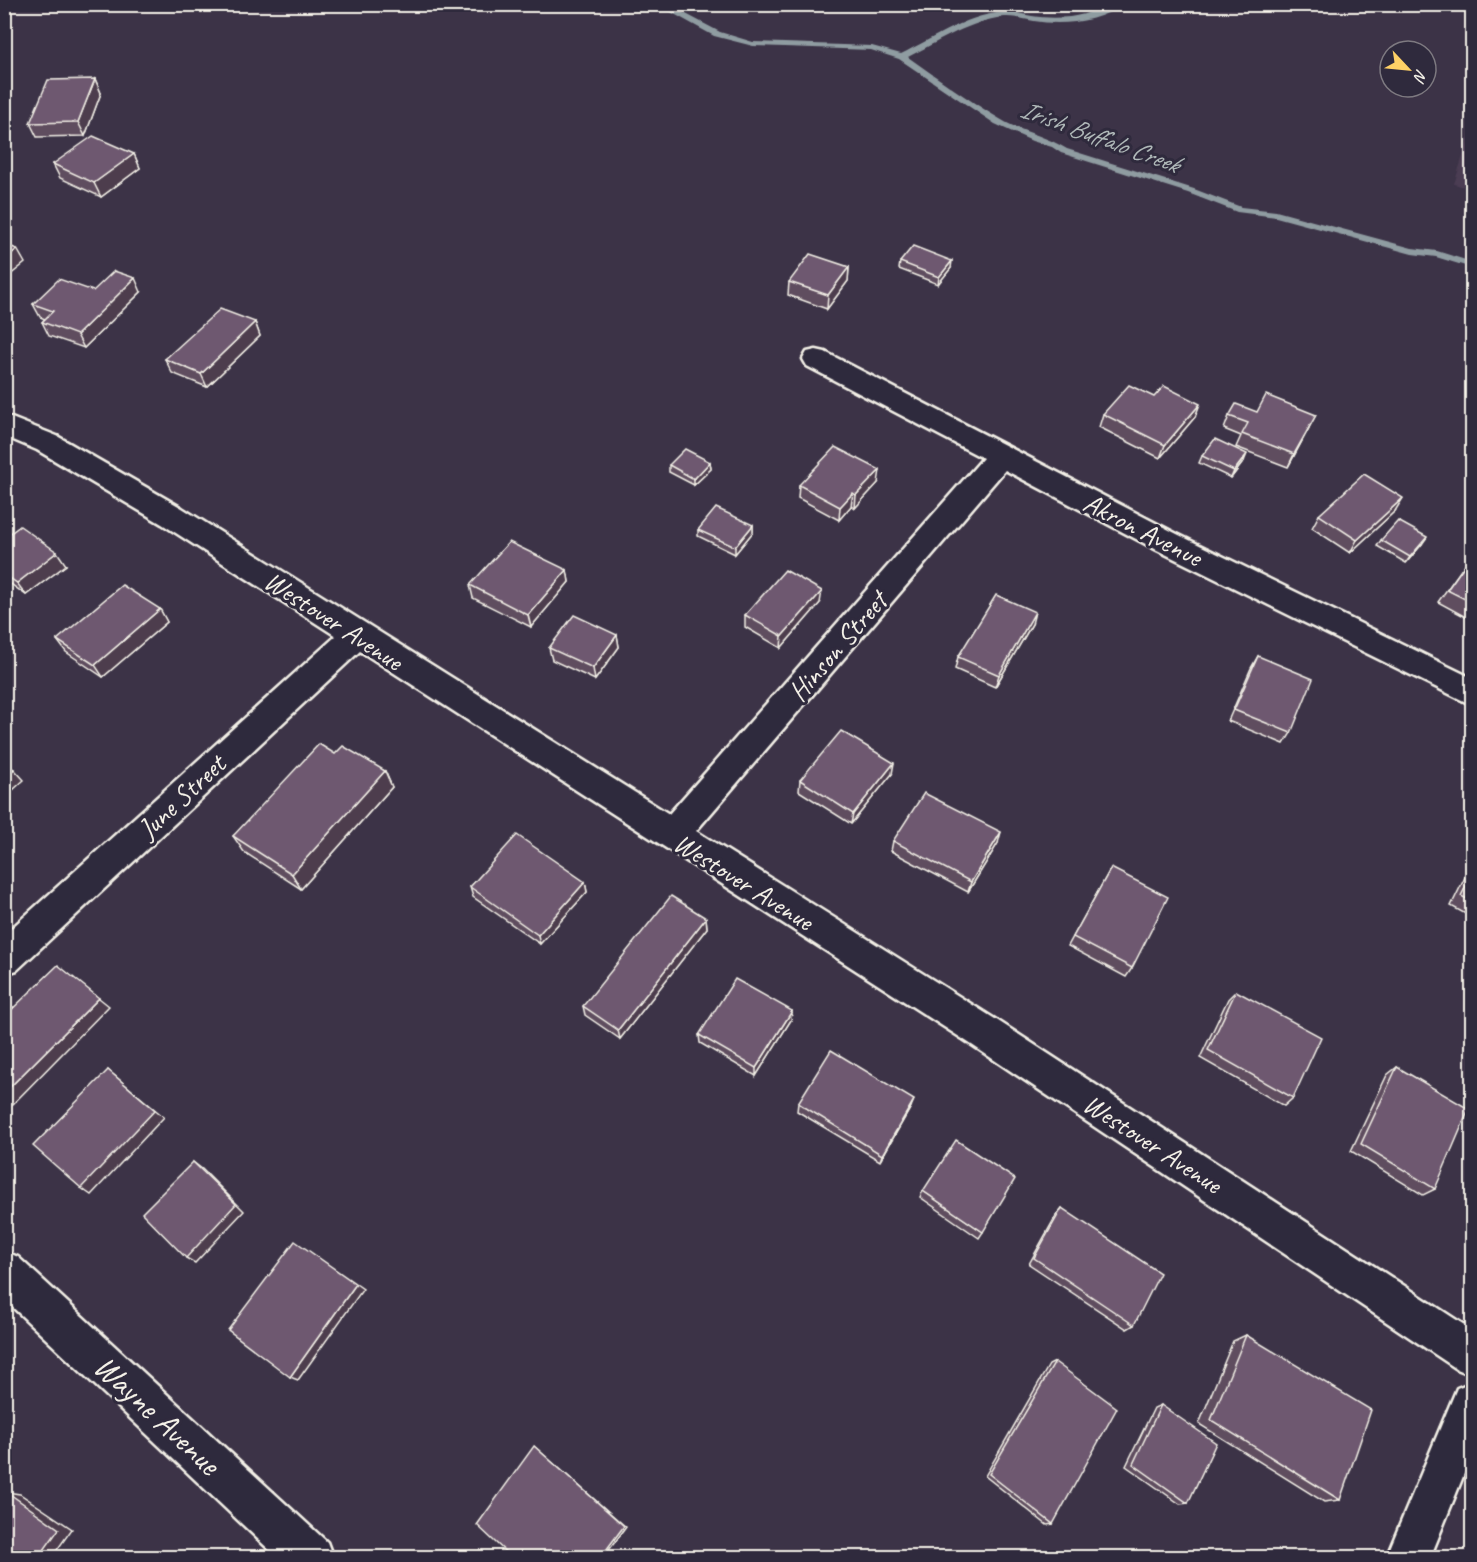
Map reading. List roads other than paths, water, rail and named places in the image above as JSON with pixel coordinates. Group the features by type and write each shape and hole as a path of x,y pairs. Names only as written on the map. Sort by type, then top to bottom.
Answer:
{"street":[{"name":"Akron Avenue","path":"816,360 1167,542 1473,692"},
{"name":"Westover Avenue","path":"4,425 47,443 172,516 982,1031 1473,1354"},
{"name":"Hinson Street","path":"672,836 1001,456"},
{"name":"June Street","path":"4,958 357,635"},
{"name":"Wayne Avenue","path":"4,1271 310,1557"},
{"path":"1408,1557 1473,1403"}],"waterway":[{"name":"Irish Buffalo Creek","path":"660,4 717,34 753,44 872,48 902,57"},
{"path":"902,57 982,19 1012,14 1047,20 1069,20 1100,13 1120,4"},
{"name":"Irish Buffalo Creek","path":"902,57 998,122 1035,139 1055,145 1064,151 1191,191 1240,210 1276,214 1412,251 1437,254 1472,265"}]}
